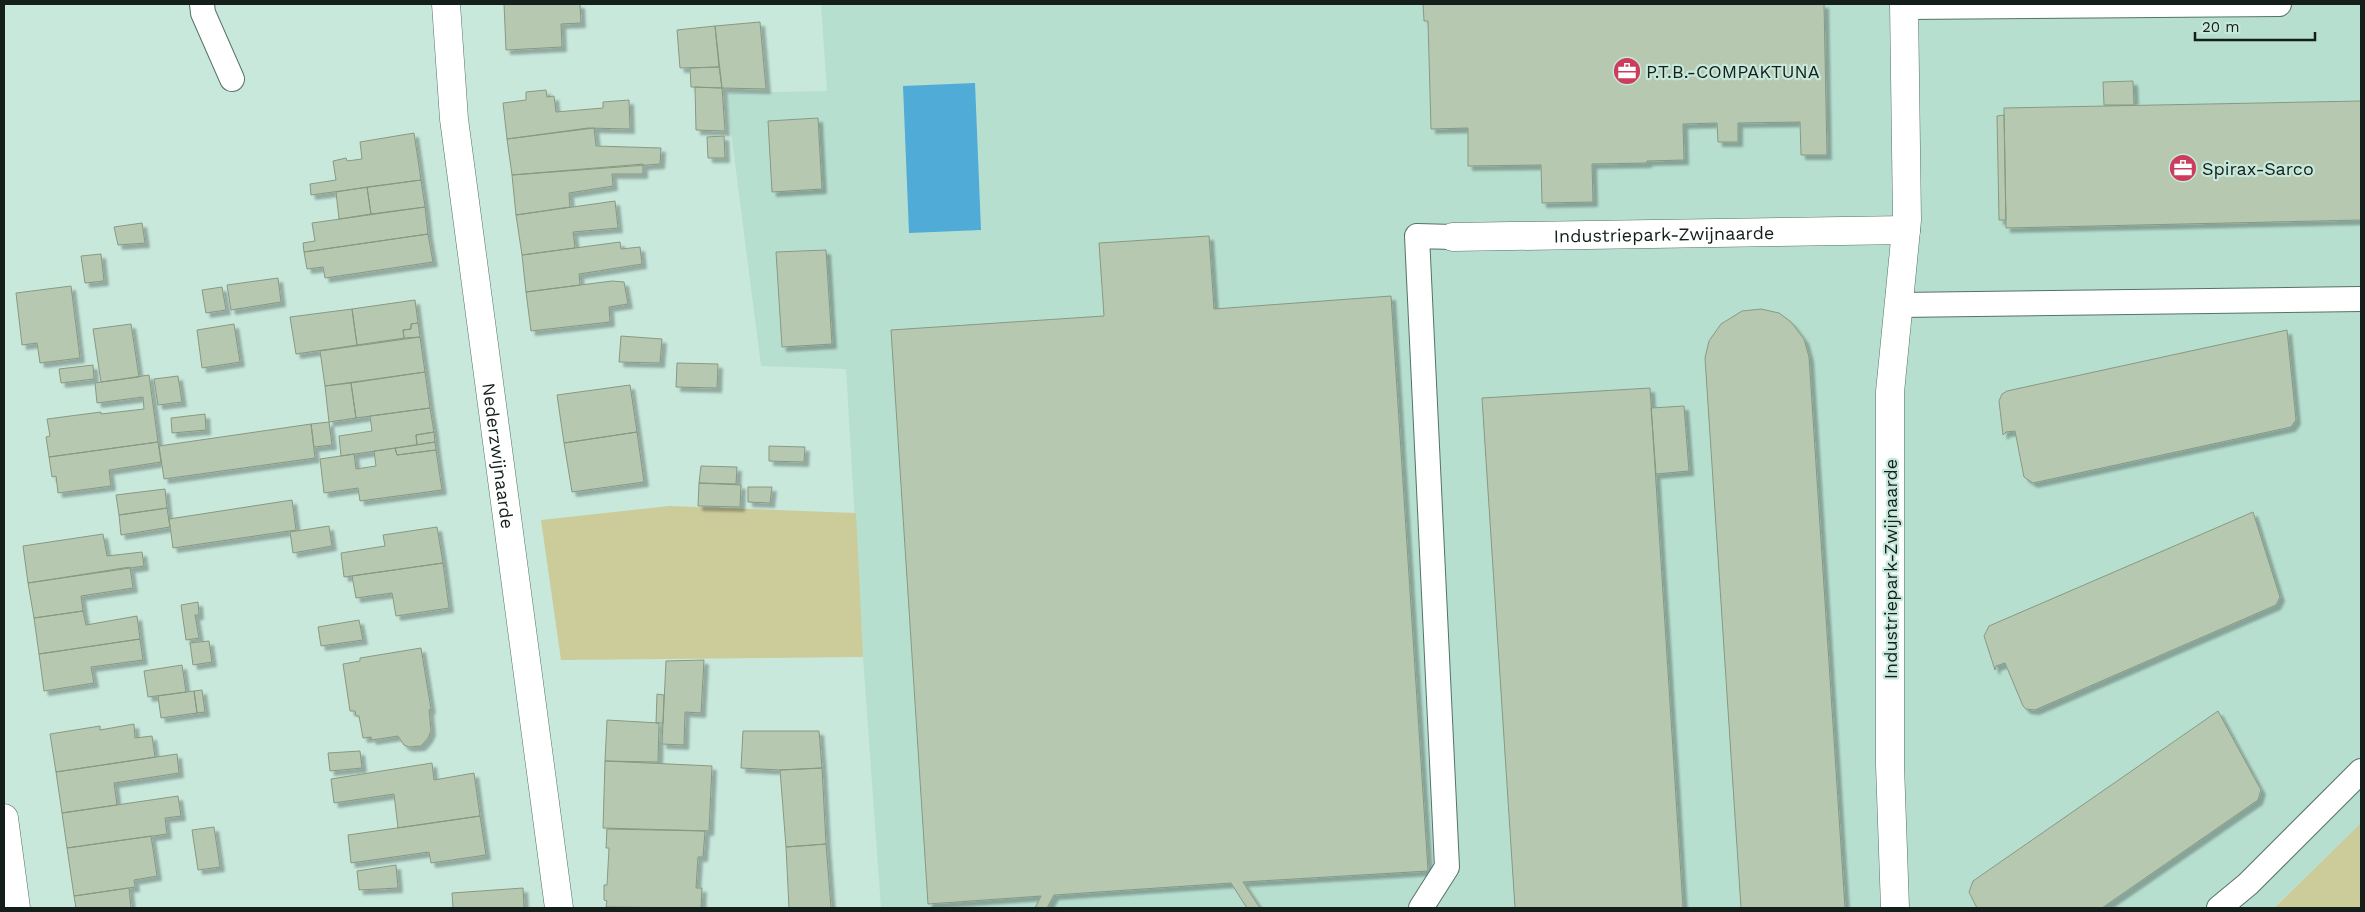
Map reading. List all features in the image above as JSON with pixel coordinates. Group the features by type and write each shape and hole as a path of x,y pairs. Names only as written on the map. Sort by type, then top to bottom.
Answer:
{"street":[{"name":"Nederzwijnaarde","path":"446,4 454,119 559,908"},
{"name":"Industriepark-Zwijnaarde","path":"1895,908 1890,765 1890,392 1906,230 1904,6"},
{"name":"Industriepark-Zwijnaarde","path":"1453,238 1906,230"},
{"path":"4,818 16,908"}],"lane":[{"path":"202,4 203,13 232,80"},
{"path":"1904,6 2279,4"},
{"path":"1421,908 1447,868 1417,236 1453,238"},
{"path":"1898,305 2361,299"},
{"path":"2219,908 2248,884 2361,771"}],"shaded area":[{"path":"821,4 2361,4 2361,823 2273,908 881,908 863,657 846,369 761,366 726,93 827,91"},
{"path":"669,506 856,513 863,657 561,660 541,520"},
{"path":"2361,823 2361,908 2273,908 2277,905"}],"water":[{"path":"975,83 981,230 909,233 903,86"}],"building":[{"path":"504,4 580,4 581,23 561,24 562,47 506,50"},
{"name":"P.T.B.-COMPAKTUNA","path":"1423,4 1824,4 1827,155 1801,155 1800,122 1738,123 1738,142 1718,142 1717,123 1683,124 1684,160 1592,164 1593,202 1542,203 1541,165 1468,166 1468,128 1431,129 1428,21 1424,21"},
{"path":"760,22 766,89 722,88 715,26"},
{"path":"715,26 719,67 680,68 677,30"},
{"path":"719,67 722,88 691,87 690,68"},
{"path":"2133,81 2134,105 2104,105 2103,82"},
{"path":"695,87 722,88 725,131 696,130"},
{"path":"546,90 547,97 554,96 556,112 603,108 603,102 629,100 630,129 588,128 507,139 503,103 526,100 526,92"},
{"name":"Spirax-Sarco","path":"2361,101 2361,220 2006,228 2004,108"},
{"path":"2004,115 2006,220 1999,220 1997,116"},
{"path":"818,118 822,189 772,192 768,121"},
{"path":"594,128 596,146 661,148 660,164 512,175 507,139"},
{"path":"414,133 421,180 311,195 310,184 336,180 333,161 346,158 347,161 362,159 360,142"},
{"path":"724,136 725,158 708,158 707,137"},
{"path":"643,164 643,174 612,174 613,186 569,193 570,207 516,215 512,175"},
{"path":"421,180 425,207 371,214 367,187"},
{"path":"367,187 371,214 339,219 336,192"},
{"path":"615,201 618,228 573,232 575,248 522,255 516,215"},
{"path":"425,207 428,234 304,252 303,243 315,241 312,223"},
{"path":"142,223 145,243 118,245 114,227"},
{"path":"428,234 433,262 325,278 323,267 307,269 304,252"},
{"path":"1209,236 1214,309 1391,296 1428,871 1243,882 1260,908 1247,908 1231,883 1054,895 1047,908 1035,908 1041,896 928,904 891,330 1104,316 1099,243"},
{"path":"620,242 621,249 640,247 642,264 579,274 580,285 526,292 522,255"},
{"path":"826,250 832,344 782,347 776,252"},
{"path":"101,254 104,281 85,283 81,256"},
{"path":"278,278 281,302 231,310 227,285"},
{"path":"612,281 624,282 628,304 609,307 610,322 531,331 526,292"},
{"path":"71,286 80,358 40,363 37,343 22,345 16,293"},
{"path":"222,287 226,310 206,313 202,290"},
{"path":"415,300 418,323 411,324 411,329 403,330 404,338 357,345 352,309"},
{"path":"352,309 357,345 296,354 290,317"},
{"path":"1761,309 1779,313 1791,322 1804,339 1809,357 1845,908 1741,908 1705,358 1709,341 1721,324 1742,311"},
{"path":"418,323 420,337 404,338 403,330 411,329 411,324"},
{"path":"131,324 139,377 101,382 93,329"},
{"path":"234,324 240,362 202,368 197,330"},
{"path":"2287,330 2296,420 2291,427 2033,483 2024,477 2015,431 2006,432 2003,435 1999,401 2002,394 2007,391"},
{"path":"621,336 662,339 660,363 619,362"},
{"path":"420,337 425,372 325,386 320,351"},
{"path":"677,363 718,364 717,388 676,387"},
{"path":"93,365 94,379 61,383 59,369"},
{"path":"425,372 430,408 356,418 351,383"},
{"path":"149,375 158,442 49,457 46,437 50,436 47,419 144,409 143,397 97,403 95,383"},
{"path":"178,376 182,402 158,405 154,379"},
{"path":"351,383 356,418 329,422 325,386"},
{"path":"630,385 637,432 564,443 557,395"},
{"path":"1650,388 1683,908 1515,908 1482,398"},
{"path":"1684,406 1689,471 1656,474 1651,408"},
{"path":"430,408 434,432 416,435 417,445 341,456 339,436 372,431 370,416"},
{"path":"205,414 206,430 172,433 171,418"},
{"path":"329,422 332,445 314,447 311,424"},
{"path":"311,424 315,458 164,479 159,446"},
{"path":"434,432 435,442 417,445 416,435"},
{"path":"637,432 644,482 572,492 564,443"},
{"path":"158,442 161,462 109,470 111,486 58,493 56,476 52,477 49,457"},
{"path":"435,442 436,450 397,455 395,448"},
{"path":"769,446 805,447 804,462 769,461"},
{"path":"395,448 397,455 436,450 442,490 360,501 358,488 324,493 320,459 354,454 356,469 376,466 374,451"},
{"path":"701,466 737,467 736,484 699,483"},
{"path":"699,483 741,485 740,507 698,506"},
{"path":"748,487 772,487 770,503 748,502"},
{"path":"165,489 167,508 119,515 116,495"},
{"path":"292,500 296,530 173,548 169,519"},
{"path":"167,508 170,527 121,535 119,515"},
{"path":"2253,512 2280,597 2276,605 2035,710 2026,709 2023,706 2005,663 1996,666 1995,670 1984,636 1989,626"},
{"path":"329,526 332,546 293,553 290,532"},
{"path":"437,527 443,563 344,577 341,553 385,546 383,535"},
{"path":"103,534 107,556 142,552 144,566 28,583 23,546"},
{"path":"443,563 449,608 396,616 392,593 356,598 352,576"},
{"path":"130,567 133,588 81,596 83,611 34,618 28,583"},
{"path":"198,602 199,615 195,615 199,638 186,640 181,605"},
{"path":"83,611 86,625 137,616 140,639 39,654 34,618"},
{"path":"359,620 363,640 321,646 318,627"},
{"path":"140,639 143,660 91,667 94,683 44,691 39,654"},
{"path":"209,641 212,662 193,665 190,643"},
{"path":"421,648 431,709 429,710 431,731 428,738 421,746 409,747 404,745 398,736 372,740 371,737 363,738 359,716 356,716 355,711 350,711 343,664 360,661 360,658"},
{"path":"704,660 701,713 685,712 684,745 662,744 666,661"},
{"path":"182,665 186,692 148,697 144,671"},
{"path":"202,690 205,712 197,713 194,691"},
{"path":"194,691 197,713 161,718 158,696"},
{"path":"657,694 664,695 663,723 656,723"},
{"path":"2218,711 2261,790 2258,800 2102,908 1977,908 1969,892 1973,881"},
{"path":"607,720 659,723 658,762 605,761"},
{"path":"134,724 135,738 152,736 155,757 56,772 50,734 100,726 100,730"},
{"path":"743,731 819,731 822,768 780,770 741,768"},
{"path":"360,751 362,768 330,771 328,753"},
{"path":"177,754 179,773 114,783 117,805 62,813 56,772"},
{"path":"605,761 712,766 709,831 603,828"},
{"path":"432,763 434,780 474,773 480,816 398,828 394,794 334,803 331,779"},
{"path":"822,768 826,844 786,847 780,770"},
{"path":"178,796 181,816 165,818 167,834 67,848 62,813"},
{"path":"480,816 486,855 431,863 429,852 351,863 348,835"},
{"path":"214,827 220,867 198,870 192,830"},
{"path":"607,829 705,831 703,857 698,857 696,888 702,888 701,908 606,907 607,901 604,900 604,885 607,885 609,848 606,848"},
{"path":"151,836 157,876 134,880 135,887 74,896 67,848"},
{"path":"826,844 831,908 789,908 786,847"},
{"path":"396,865 398,888 359,890 357,871"},
{"path":"129,888 131,908 76,908 74,896"},
{"path":"523,888 524,908 453,908 452,893"}],"place":[{"name":"P.T.B.-COMPAKTUNA","path":"1627,71"},
{"name":"Spirax-Sarco","path":"2183,168"}]}
